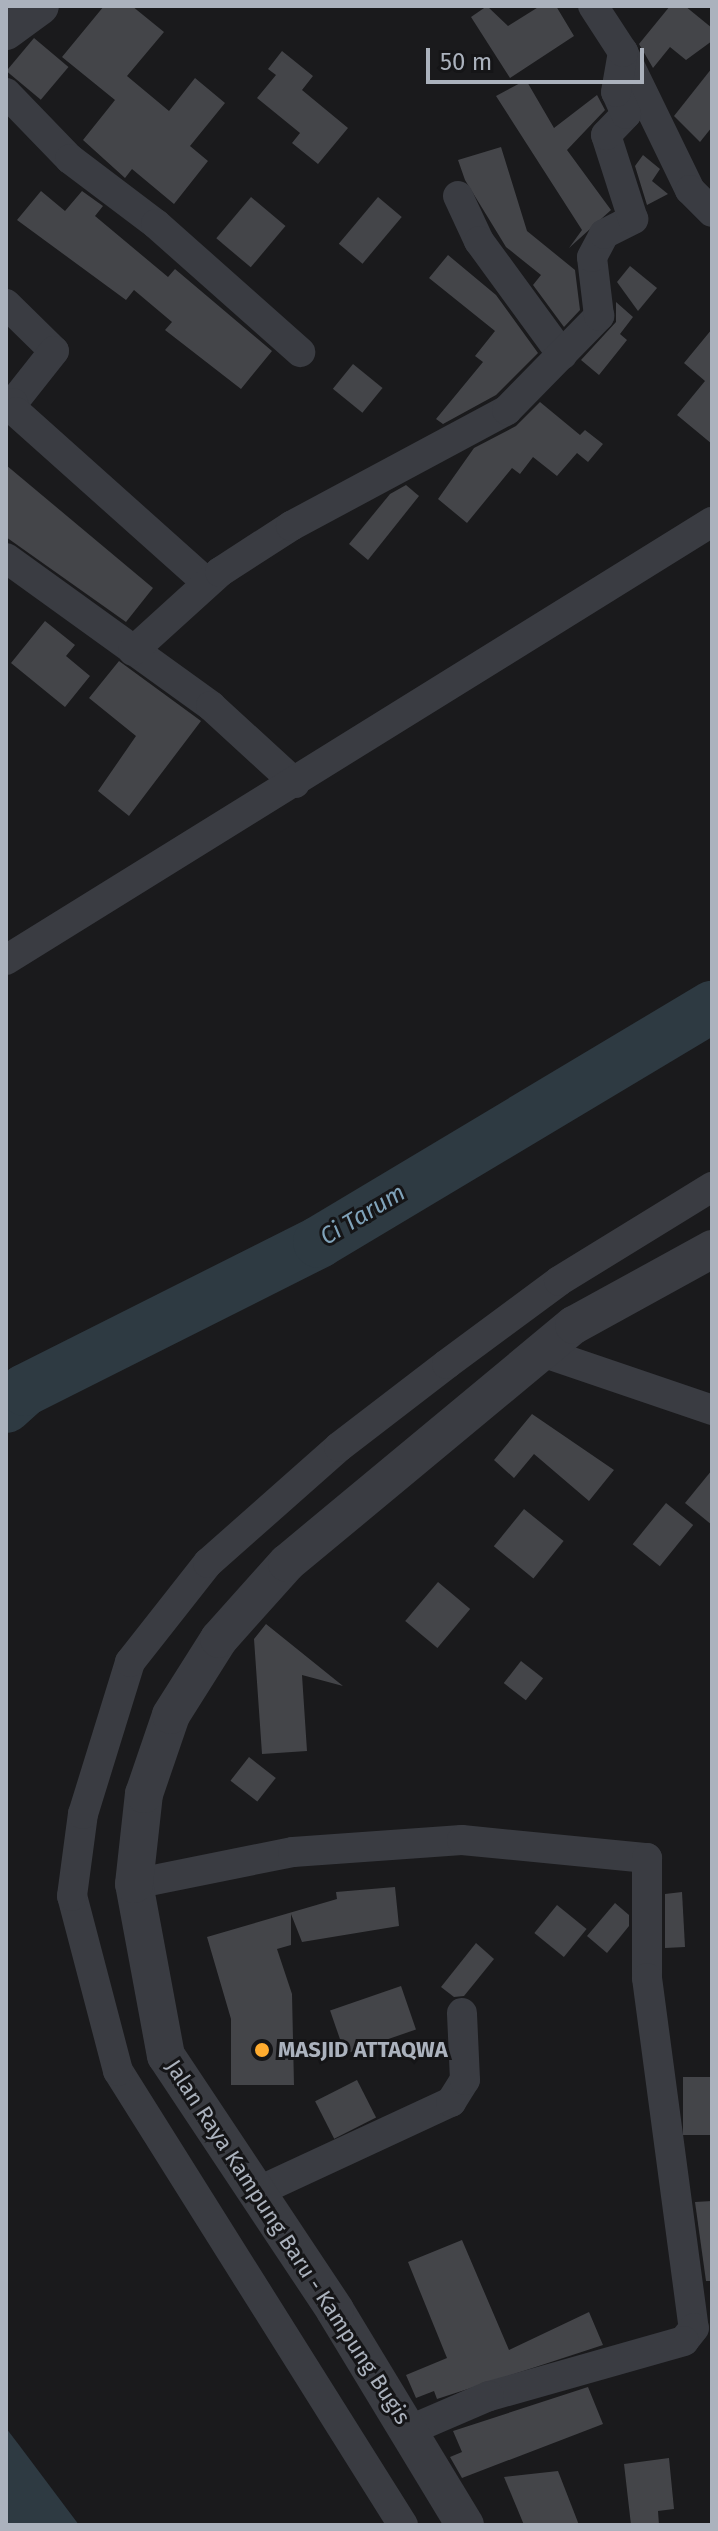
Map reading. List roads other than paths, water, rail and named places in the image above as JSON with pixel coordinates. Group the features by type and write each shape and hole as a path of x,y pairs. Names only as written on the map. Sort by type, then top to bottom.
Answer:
{"street":[{"path":"6,31 40,6"},
{"path":"593,6 623,52 690,190 712,212"},
{"path":"133,651 207,583 291,526 496,417 562,355 601,311 591,260 597,242 633,219 606,135 626,114 616,92 623,52"},
{"path":"6,93 70,159 156,224 300,352"},
{"path":"458,196 479,241 562,355"},
{"path":"6,304 54,351 13,403 16,412 207,583"},
{"path":"6,960 712,522"},
{"path":"6,558 256,742 295,783"},
{"path":"403,2525 118,2071 72,1896 83,1814 130,1662 208,1563 339,1447 447,1364 559,1281 712,1187"},
{"name":"Jalan Raya Kampung Baru - Kampung Bugis","path":"465,2525 410,2430 259,2191 166,2056 134,1884 144,1794 171,1715 219,1639 287,1563 606,1302 712,1249"},
{"path":"542,1352 712,1410"},
{"path":"134,1884 293,1852 462,1840 647,1858 647,1978 694,2328 684,2341 489,2396 410,2430"},
{"path":"259,2191 451,2102 465,2080 462,2013"}],"waterway":[{"name":"Ci Tarum","path":"6,1407 25,1390 319,1242 712,1007"}],"place":[{"name":"MASJID ATTAQWA","path":"262,2050"}]}
